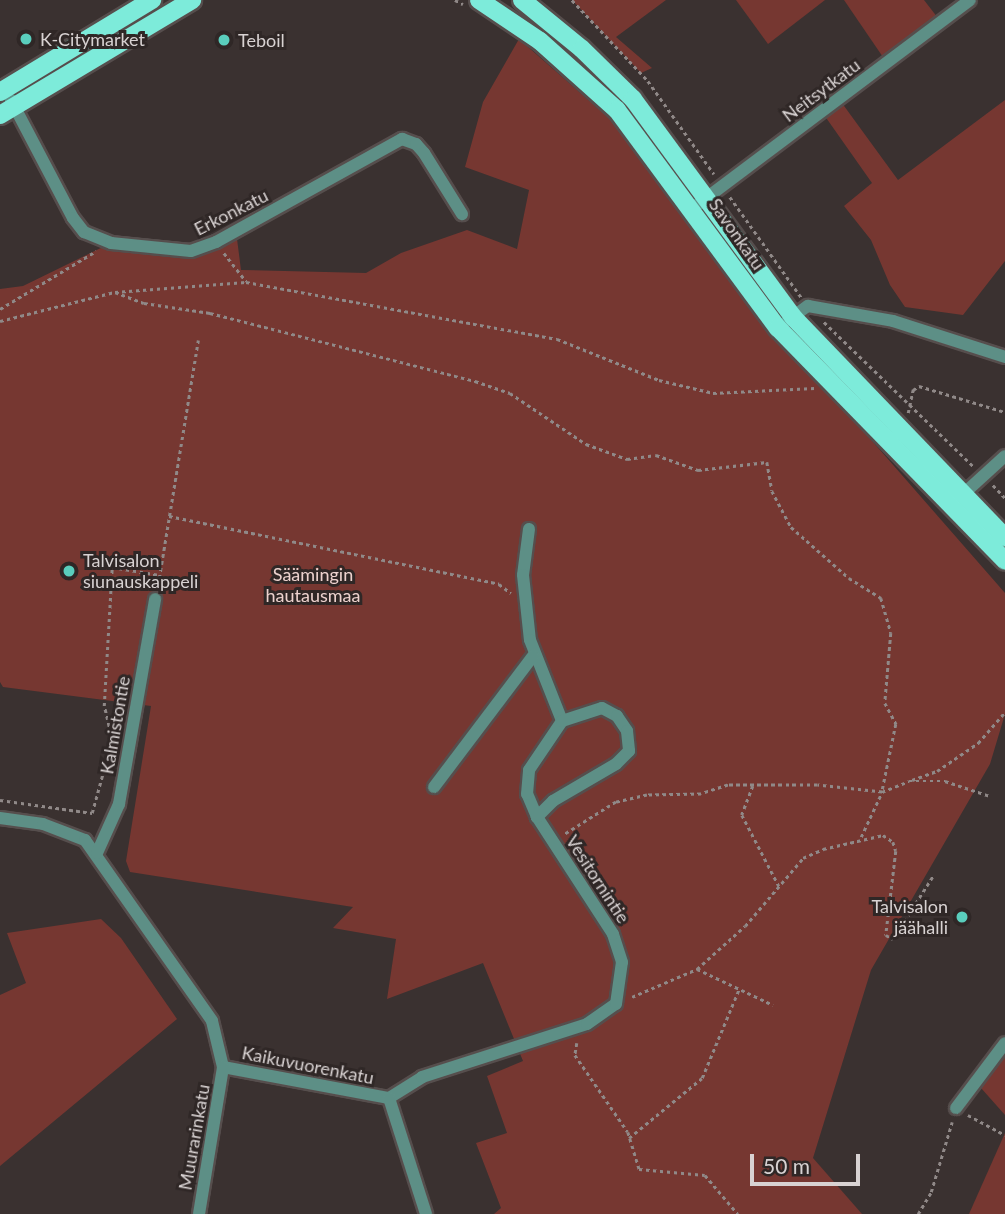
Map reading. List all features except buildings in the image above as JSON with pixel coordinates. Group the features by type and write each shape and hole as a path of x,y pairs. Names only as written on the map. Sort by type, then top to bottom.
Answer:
{"main road":[{"path":"2,90 152,0"},
{"path":"7,111 192,0"},
{"name":"Savonkatu","path":"479,0 540,41 586,79 617,110 693,208 778,328 958,500"},
{"name":"Savonkatu","path":"522,0 574,42 633,99 715,192 800,311 958,500"},
{"path":"958,500 1005,537"},
{"path":"958,500 1005,561"}],"street":[{"name":"Neitsytkatu","path":"693,208 970,0"},
{"name":"Erkonkatu","path":"2,90 7,111 73,218 85,232 111,243 191,251 216,242 402,139 416,144 424,153 462,214"},
{"path":"778,328 800,311 893,321 1005,357"},
{"path":"958,500 1005,456"},
{"path":"529,529 523,575 524,604 533,656 562,721 602,708 617,716 627,732 629,751 616,764 553,801 537,817"},
{"name":"Kalmistontie","path":"97,853 119,804 155,599"},
{"path":"434,786 533,656"},
{"name":"Vesitornintie","path":"562,721 529,770 527,794 537,817 613,933 622,962 616,1004"},
{"path":"0,818 71,834 97,853"},
{"name":"Kaikuvuorenkatu","path":"97,853 212,1021 223,1066 389,1098 422,1077 579,1027 608,1013 616,1004"},
{"path":"956,1108 1005,1043"},
{"name":"Muurarinkatu","path":"199,1214 223,1066"},
{"path":"389,1098 426,1214"}],"path":[{"path":"572,0 648,81 715,192 800,311 912,408 1005,498"},
{"path":"216,242 246,282"},
{"path":"0,309 111,243"},
{"path":"0,321 115,292 246,282 557,339 659,380 713,393 825,387"},
{"path":"115,292 144,303 210,313 475,381 510,393 586,444 627,459 656,455 671,464 698,470 767,462 772,491 791,527 849,578 881,598 891,634 885,703 895,724 882,792 861,837"},
{"path":"155,599 198,340"},
{"path":"912,408 913,390 919,386 1005,412"},
{"path":"169,516 499,584 524,604"},
{"path":"0,800 92,813 99,798 112,740 103,706 112,567 159,575"},
{"path":"553,842 617,802 647,795 752,786 817,785 882,792 937,771 978,743 1005,712"},
{"path":"909,782 945,781 990,796"},
{"path":"752,786 742,815 779,886"},
{"path":"616,1004 697,969 745,926 803,858 861,837 883,835 896,850 886,935 893,939 933,876"},
{"path":"697,969 772,1005"},
{"path":"629,1138 702,1078 739,989"},
{"path":"579,1027 575,1055 629,1138 639,1169 705,1175 738,1214"},
{"path":"918,1214 931,1192 956,1108 1005,1135"}],"green space":[{"path":"572,0 666,0 616,37 652,68 641,73"},
{"path":"736,0 825,0 768,44"},
{"path":"844,0 924,0 941,22 887,63"},
{"name":"Säämingin hautausmaa","path":"519,39 617,125 771,335 825,387 1005,593 1005,714 990,764 871,970 813,1158 862,1214 494,1214 501,1208 476,1143 507,1133 487,1076 523,1061 483,963 387,999 396,939 333,928 353,907 130,872 126,861 151,706 3,687 0,682 0,289 23,286 111,243 191,251 236,231 241,270 366,273 401,253 467,230 517,249 529,190 465,167 483,102"},
{"path":"839,99 898,180 1005,100 1005,261 963,315 905,307 890,285 871,240 844,206 872,183 822,112"},
{"path":"101,919 121,938 177,1019 0,1166 0,995 26,983 7,933"},
{"path":"1005,1056 1005,1115 981,1088"},
{"path":"1005,1133 1005,1214 969,1214"}],"place":[{"name":"K-Citymarket","path":"26,39"},
{"name":"Teboil","path":"224,40"},
{"name":"Talvisalon siunauskappeli","path":"69,571"},
{"name":"Talvisalon jäähalli","path":"962,917"}]}
